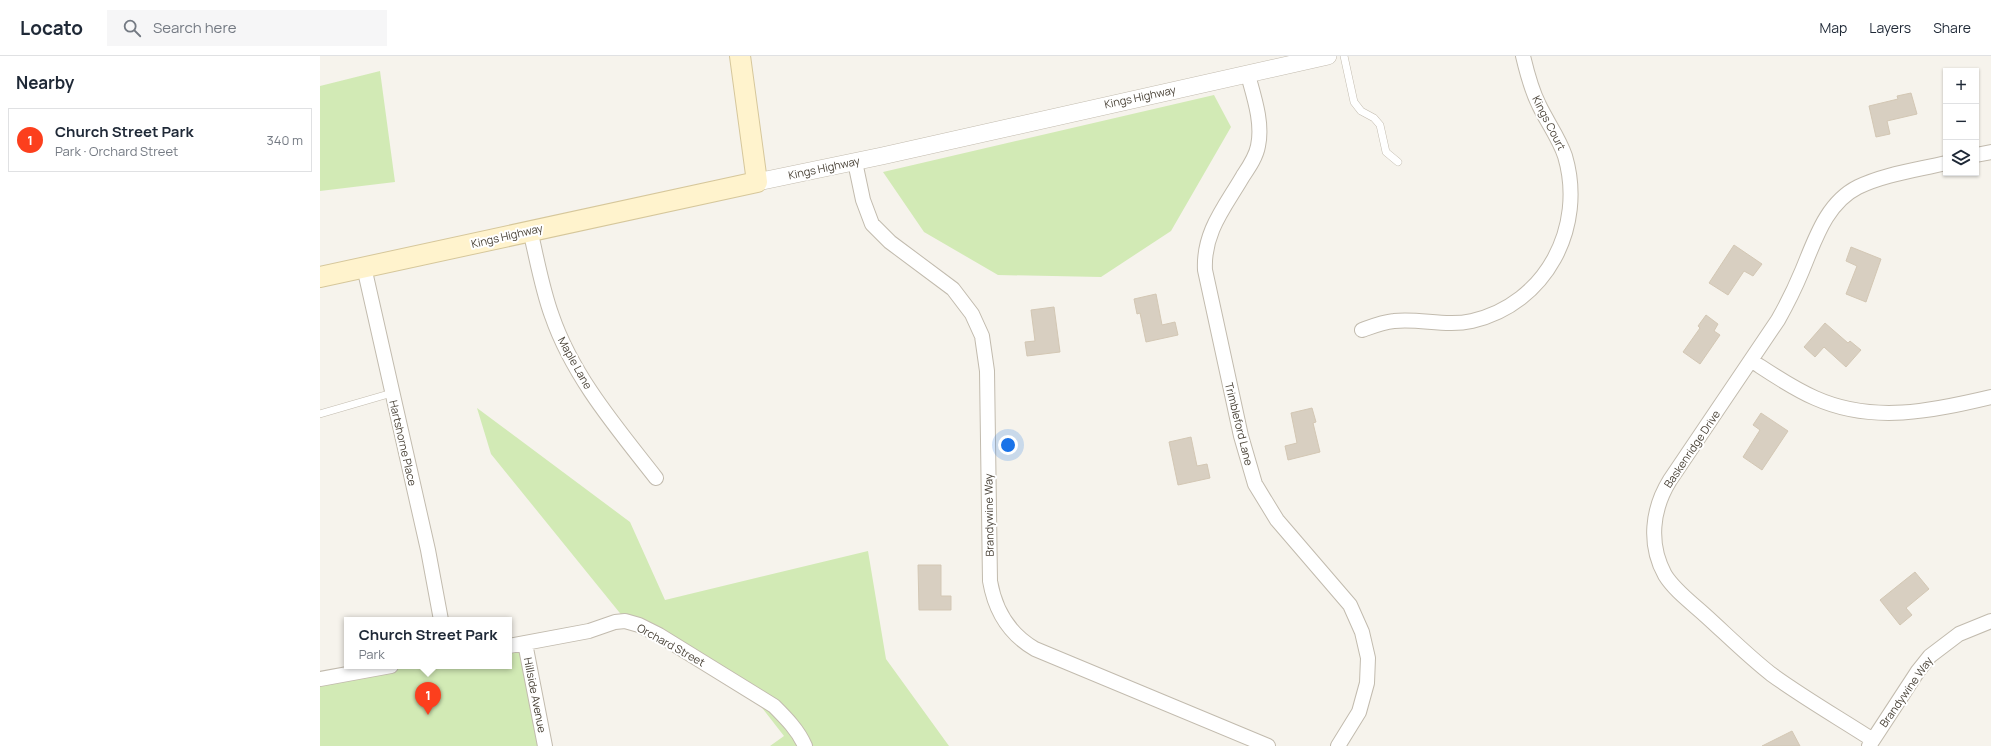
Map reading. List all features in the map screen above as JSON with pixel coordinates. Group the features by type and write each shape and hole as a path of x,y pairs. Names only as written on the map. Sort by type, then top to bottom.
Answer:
{"main road":[{"path":"740,56 757,182"},
{"name":"Kings Highway","path":"320,277 530,230 757,182"}],"street":[{"name":"Kings Highway","path":"757,182 855,162 1248,75 1280,61 1328,56"},
{"name":"Kings Court","path":"1362,330 1395,320 1450,324 1473,321 1490,315 1512,303 1530,290 1554,260 1563,242 1569,219 1571,190 1568,169 1560,144 1531,89 1523,56"},
{"name":"Trimbleford Lane","path":"1248,75 1258,116 1258,147 1249,167 1215,221 1208,238 1204,258 1205,270 1241,436 1256,484 1277,520 1350,605 1362,632 1368,658 1367,683 1359,712 1338,746"},
{"path":"1979,154 1991,152"},
{"name":"Brandywine Way","path":"855,162 863,200 872,224 890,242 953,289 972,314 982,336 987,371 990,581 994,601 1009,627 1022,640 1035,649 1268,746"},
{"name":"Baskenridge Drive","path":"1871,743 1752,659 1673,586 1662,567 1655,548 1653,529 1655,517 1664,490 1752,361 1791,298 1822,224 1834,206 1846,194 1858,187 1879,179 1943,164"},
{"name":"Maple Lane","path":"530,230 552,317 562,340 600,406 656,478"},
{"name":"Hartshorne Place","path":"364,267 428,550 440,617"},
{"path":"1752,361 1787,384 1815,398 1845,408 1871,412 1907,414 1929,411 1991,397"},
{"name":"Orchard Street","path":"512,645 589,631 615,622 624,621 639,625 774,706 794,728 805,746"},
{"name":"Brandywine Way","path":"1871,743 1930,656 1959,634 1991,621"},
{"name":"Hillside Avenue","path":"525,643 545,746"},
{"path":"320,679 375,669"}],"lane":[{"path":"1344,56 1354,102 1361,111 1374,118 1380,125 1386,152 1398,162"},
{"path":"320,414 392,393"}],"green space":[{"path":"380,71 395,182 320,191 320,86"},
{"path":"1214,95 1231,127 1171,231 1101,277 998,275 924,232 883,172"},
{"path":"477,408 630,522 665,600 868,551 886,659 949,746 770,746 784,736 742,682 632,628 491,454"},
{"path":"521,644 542,746 320,746 320,685 397,669 512,669 512,646"}],"building":[{"path":"1911,93 1917,114 1887,121 1890,134 1876,137 1869,106 1898,99 1897,96"},
{"path":"1734,245 1762,264 1753,276 1744,271 1728,295 1709,283"},
{"path":"1851,247 1881,259 1866,302 1846,294 1857,266 1846,261"},
{"path":"1156,294 1162,325 1175,322 1178,335 1146,342 1140,313 1137,314 1134,299"},
{"path":"1054,307 1060,352 1027,356 1025,342 1035,341 1031,310"},
{"path":"1706,315 1718,324 1714,331 1720,335 1700,364 1683,352 1700,328 1698,326"},
{"path":"1825,323 1848,343 1850,341 1861,350 1846,367 1824,347 1815,357 1804,347"},
{"path":"1312,408 1316,422 1313,423 1320,452 1288,460 1285,446 1297,443 1291,413"},
{"path":"1761,413 1788,431 1762,470 1743,457 1760,430 1753,425"},
{"path":"1191,437 1197,466 1207,464 1210,478 1178,485 1169,442"},
{"path":"918,565 941,565 941,596 951,596 951,610 919,610"},
{"path":"1915,572 1929,589 1906,608 1912,615 1900,625 1880,600"},
{"path":"1792,731 1800,746 1762,746"}],"place":[{"name":"Church Street Park","path":"428,715"}]}
